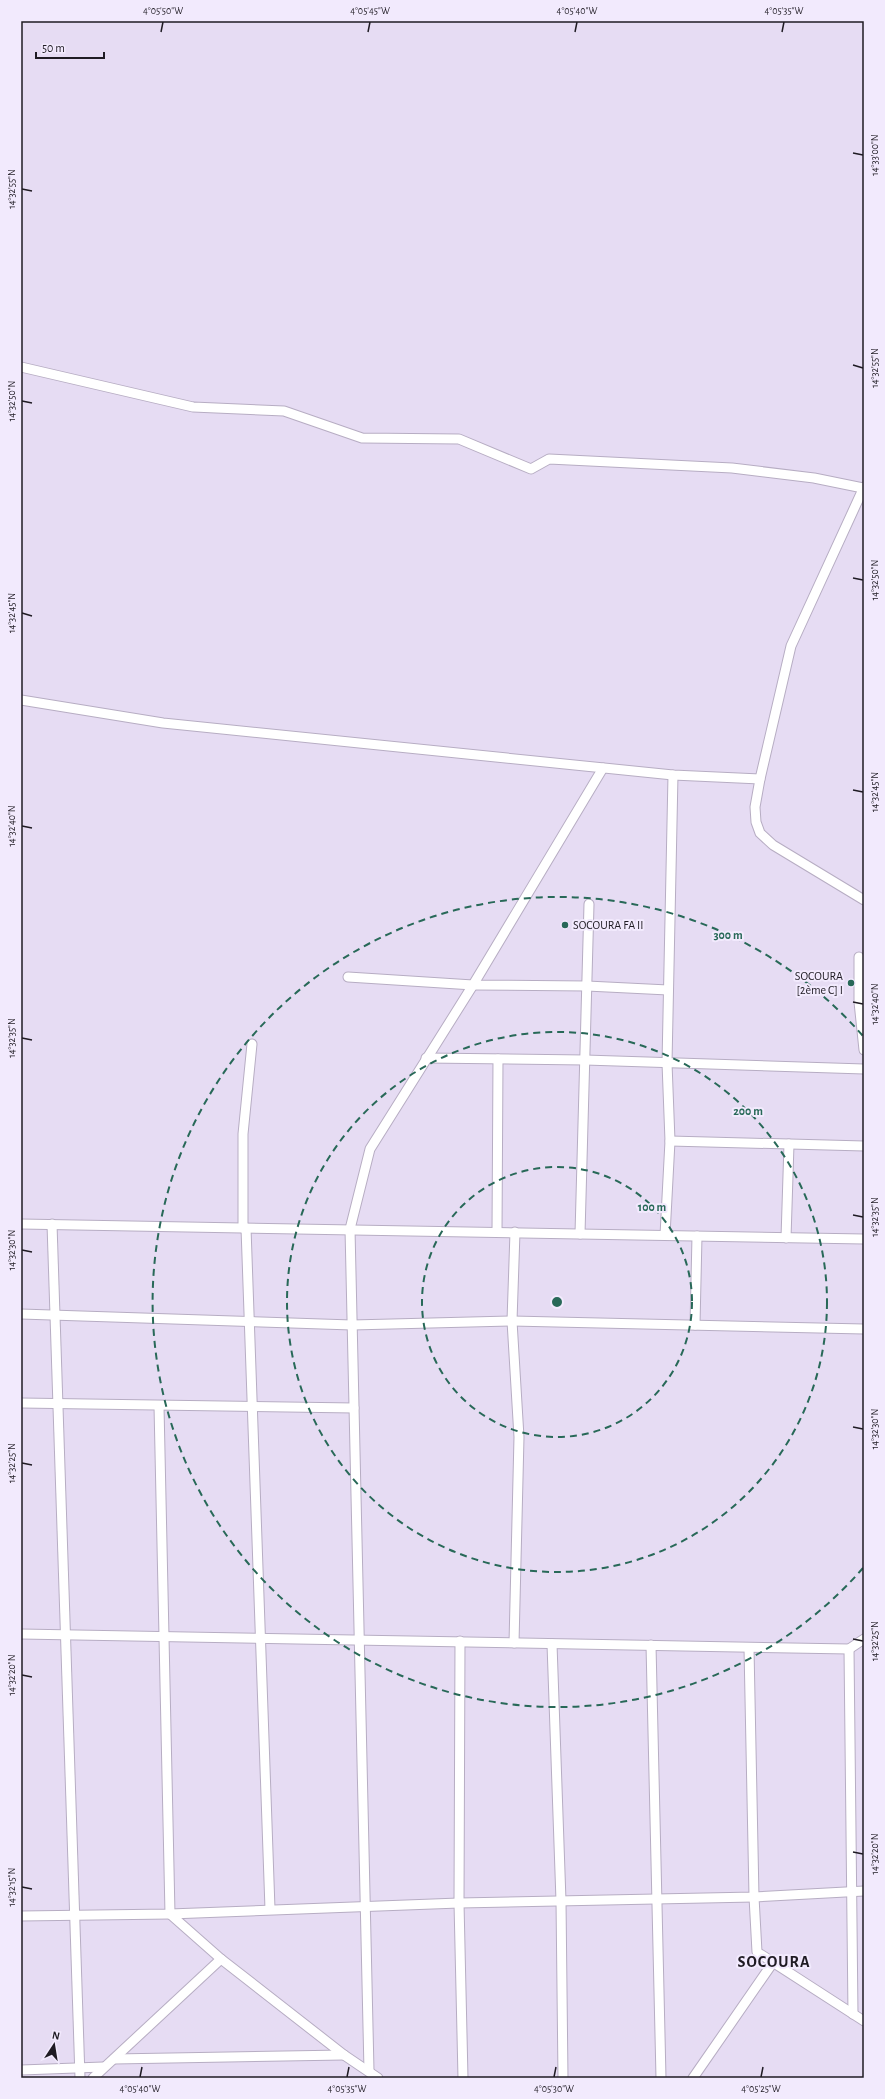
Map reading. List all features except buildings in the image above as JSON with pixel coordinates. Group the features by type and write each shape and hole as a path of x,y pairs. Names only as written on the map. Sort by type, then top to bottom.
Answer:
{"street":[{"path":"21,367 193,407 284,411 362,438 459,439 531,469 549,458 732,468 814,478 863,488 795,635 760,779 755,807 756,822 760,833 773,845 864,900"},
{"path":"21,700 163,723 673,775 760,779"},
{"path":"369,2071 350,1229 370,1149 473,985 602,768"},
{"path":"665,1235 670,1141 667,1063 673,775"},
{"path":"580,1234 589,904"},
{"path":"859,958 859,1002 864,1050"},
{"path":"348,977 473,985 587,986 668,990"},
{"path":"252,1044 243,1134 244,1228 270,1909"},
{"path":"426,1058 585,1060 864,1070"},
{"path":"497,1232 498,1059"},
{"path":"670,1141 864,1146"},
{"path":"786,1238 789,1144"},
{"path":"21,1224 864,1239"},
{"path":"52,1224 80,2078"},
{"path":"514,1643 519,1437 512,1321 515,1232"},
{"path":"695,1325 697,1236"},
{"path":"21,1314 248,1323 352,1325 512,1321 864,1329"},
{"path":"21,1403 354,1408"},
{"path":"159,1406 170,1914 221,1959 344,2055 378,2078"},
{"path":"21,1634 849,1649 864,1639"},
{"path":"460,1641 459,1903 463,2078"},
{"path":"552,1644 561,1901 562,2078"},
{"path":"651,1645 661,2078"},
{"path":"748,1648 754,1897 757,1952 864,2021"},
{"path":"849,1649 853,2014"},
{"path":"21,1916 170,1914 459,1903 656,1900 754,1897 864,1891"},
{"path":"93,2078 103,2067 114,2059 221,1959"},
{"path":"693,2078 774,1962"},
{"path":"114,2059 344,2055"},
{"path":"21,2070 103,2067"}],"place":[{"name":"SOCOURA FA II","path":"565,925"},
{"name":"SOCOURA [2ème C] I","path":"851,983"}],"district":[{"name":"SOCOURA","path":"774,1961"}]}
